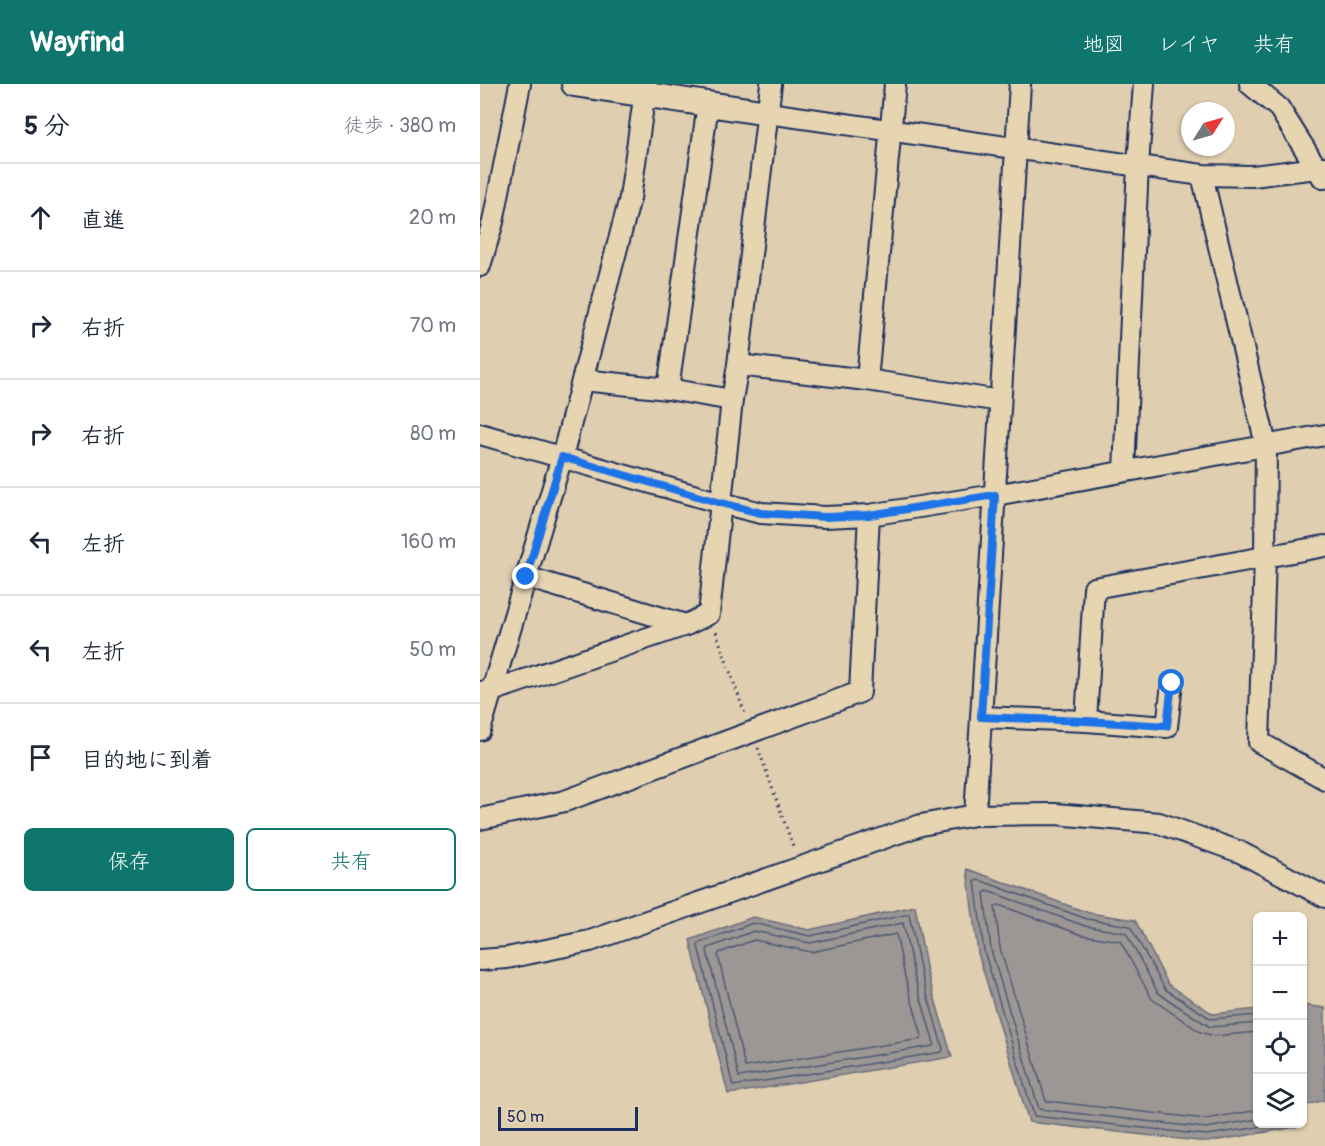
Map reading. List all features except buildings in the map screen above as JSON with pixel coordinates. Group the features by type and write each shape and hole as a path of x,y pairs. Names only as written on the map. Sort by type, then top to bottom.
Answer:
{"street":[{"path":"480,266 493,222 520,84"},
{"path":"574,84 645,89 708,104 1202,175 1253,176 1323,172"},
{"path":"486,692 686,625 709,614 732,400 771,84"},
{"path":"867,380 895,84"},
{"path":"975,815 1020,84"},
{"path":"1124,471 1138,165 1144,84"},
{"path":"1250,84 1279,108 1323,172"},
{"path":"480,730 486,692 526,577 562,457 630,198 645,89"},
{"path":"668,389 708,104"},
{"path":"1202,175 1266,445 1265,557 1258,742 1325,778"},
{"path":"738,364 867,380 1000,401"},
{"path":"583,380 668,389 732,400"},
{"path":"480,434 761,513 825,517 869,515 995,495 1325,435"},
{"path":"480,819 565,801 860,692 869,515"},
{"path":"1086,721 1094,588 1325,546"},
{"path":"526,577 686,625"},
{"path":"981,717 1167,726 1172,683"},
{"path":"480,960 507,958 590,941 921,825 975,815 1055,814 1159,823 1240,852 1325,897"}],"water":[{"path":"967,869 1089,913 1135,920 1168,984 1213,1014 1253,1009 1253,1128 1290,1128 1207,1142 1029,1122 978,953"},
{"path":"915,906 927,972 952,1057 728,1094 690,940 753,917 809,930"},
{"path":"1307,1006 1325,1008 1325,1100 1307,1105"}],"route":[{"path":"526,577 562,457 761,513 825,517 869,515 995,495 981,717 1167,726 1172,683"}]}
